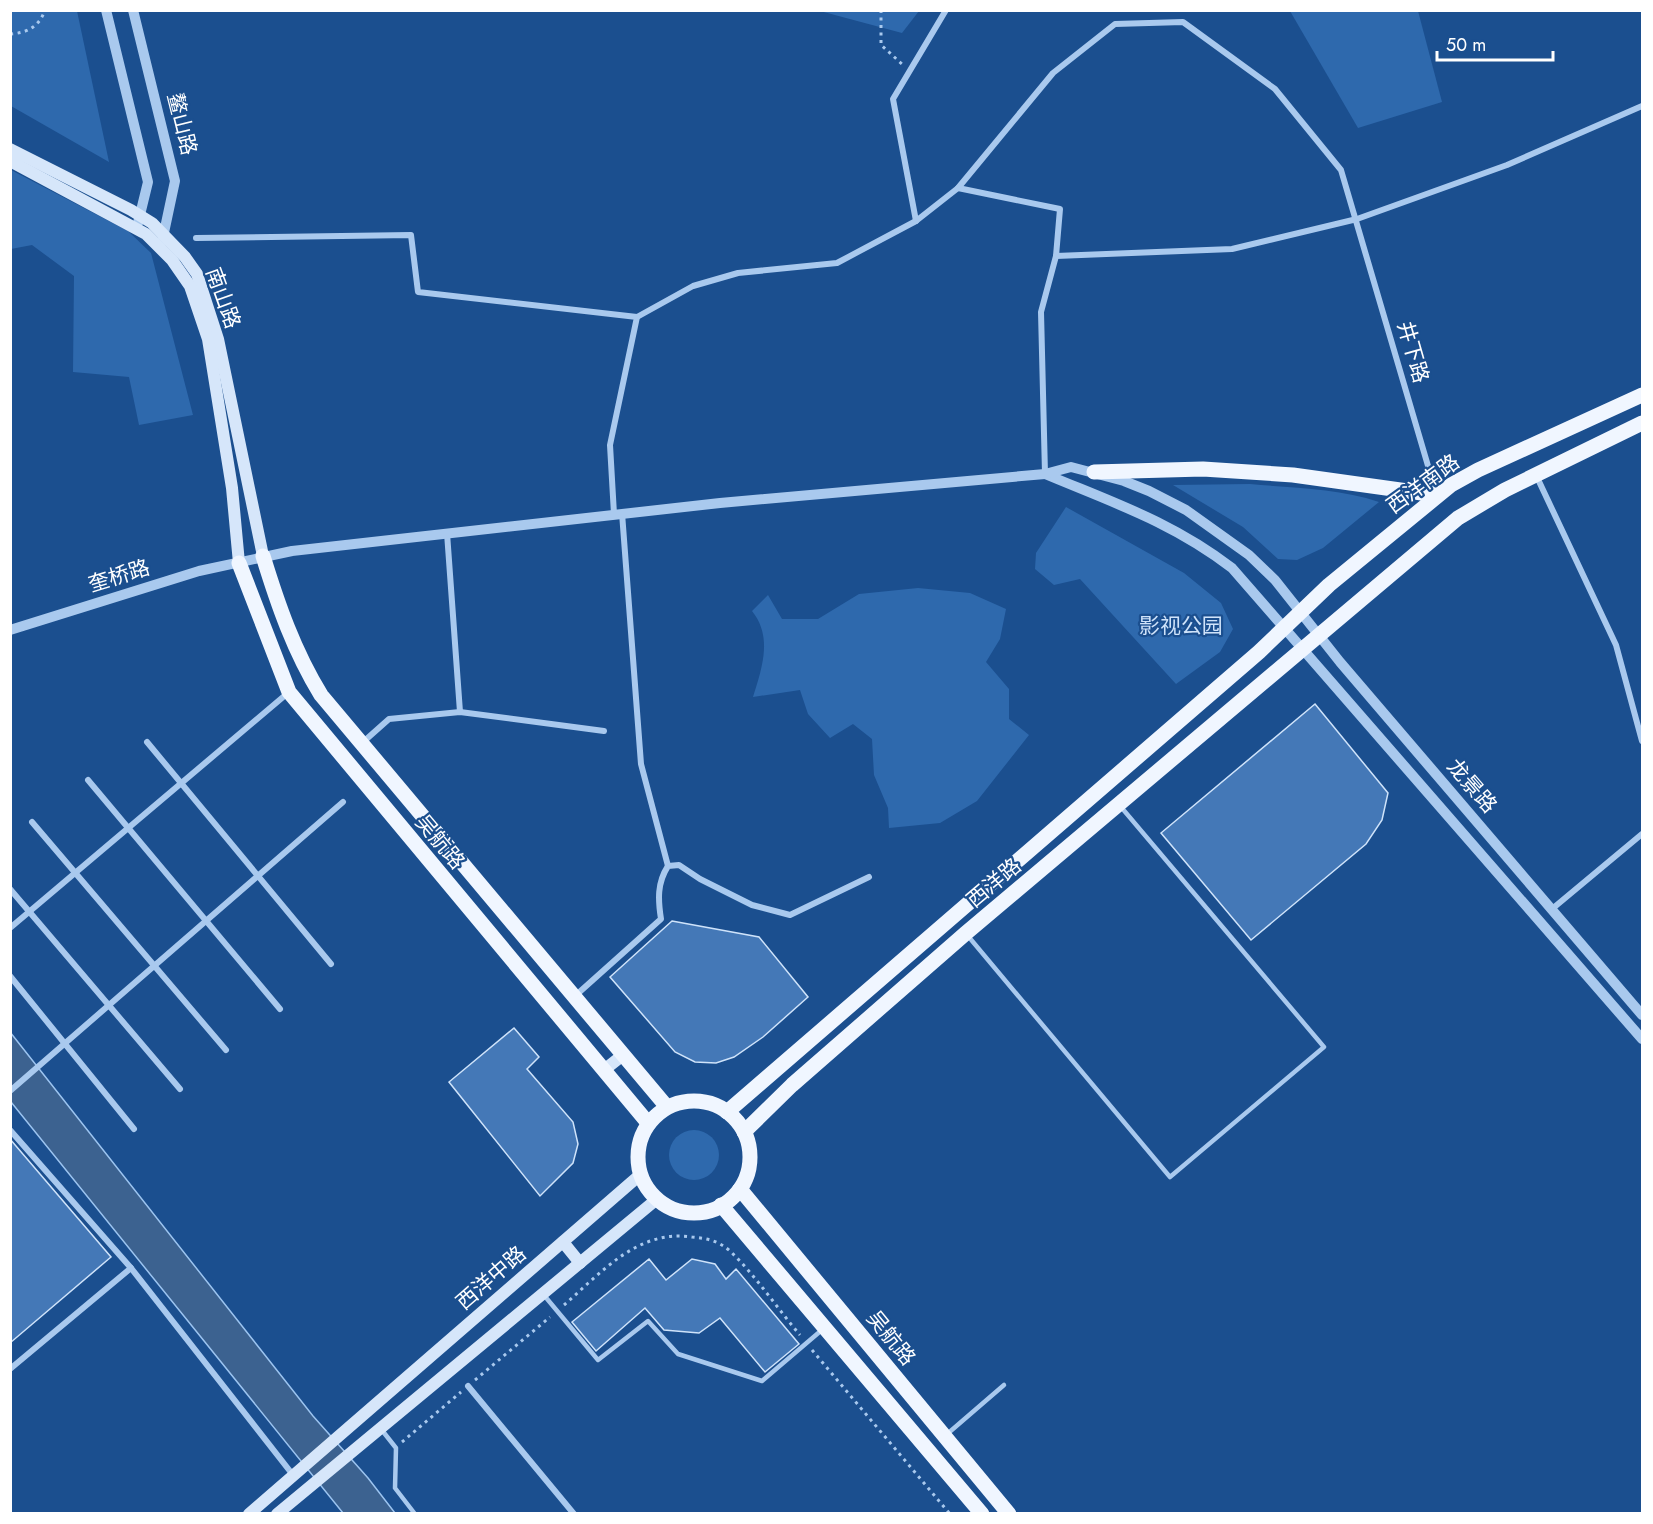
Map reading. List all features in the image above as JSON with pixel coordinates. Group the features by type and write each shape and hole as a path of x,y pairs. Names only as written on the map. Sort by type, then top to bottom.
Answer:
{"main road":[{"name":"南山路","path":"10,148 138,221 190,286 208,339 232,488 239,563"},
{"name":"南山路","path":"10,161 164,233 197,274 218,339 262,556"},
{"name":"西洋南路","path":"1259,652 1329,585 1436,495 1478,470 1642,395"},
{"path":"1303,648 1476,505 1642,423"},
{"path":"1094,472 1203,469 1293,475 1436,495"},
{"name":"吴航路","path":"262,556 277,602 302,664 321,695 667,1107"},
{"name":"吴航路","path":"239,563 289,692 648,1123"},
{"name":"西洋路","path":"744,1132 792,1085 966,933 1303,648"},
{"name":"西洋路","path":"727,1112 1259,652"},
{"path":"604,1070 623,1054"},
{"path":"778,1068 792,1085"},
{"path":"698,1101 713,1104 727,1112 744,1132 750,1161 740,1189 722,1206 705,1212 688,1213 671,1208 657,1199 649,1191 641,1174 638,1152 641,1137 648,1123 667,1107 682,1102 698,1101"},
{"name":"西洋中路","path":"249,1514 641,1174"},
{"name":"吴航路","path":"740,1189 1009,1514"},
{"name":"西洋中路","path":"281,1509 657,1199"},
{"name":"吴航路","path":"722,1206 982,1514"},
{"path":"563,1242 580,1263"},
{"path":"787,1283 806,1267"}],"street":[{"path":"106,10 148,182 138,221"},
{"name":"鳌山路","path":"133,10 176,181 161,248"},
{"path":"916,221 893,99 946,10"},
{"name":"井下路","path":"637,317 693,286 738,273 837,263 916,221 958,189 1053,73 1115,24 1183,22 1275,89 1341,171 1357,219 1436,495"},
{"path":"1056,256 1232,249 1357,219 1507,165 1642,106"},
{"path":"958,189 1060,209 1056,256 1041,312 1045,474 1142,513 1207,549 1232,568 1642,1039"},
{"path":"196,238 411,235 418,292 637,317 610,445 641,764 668,866"},
{"name":"龙景路","path":"618,514 1045,474 1071,467 1094,472 1149,491 1186,510 1249,555 1275,580 1318,635 1642,1015"},
{"path":"1536,475 1616,645 1642,741"},
{"name":"奎桥路","path":"10,630 200,571 262,556 303,549 618,514"},
{"path":"447,533 460,712"},
{"path":"10,928 289,692"},
{"path":"362,743 389,719 460,712 604,731"},
{"path":"147,742 331,964"},
{"path":"88,780 280,1009"},
{"path":"10,1091 343,802"},
{"path":"32,822 226,1050"},
{"path":"1552,909 1642,834"},
{"path":"574,997 661,919 658,899 660,877 668,866 679,865 700,879 752,905 790,915 869,877"},
{"path":"10,889 180,1089"},
{"path":"10,976 134,1129"},
{"path":"10,1130 131,1268 294,1476"},
{"path":"10,1369 131,1268"},
{"path":"468,1386 574,1514"}],"lane":[{"path":"966,933 1170,1177 1315,1055 1324,1047 1119,804"},
{"path":"543,1294 598,1360 648,1321 678,1354 762,1381 825,1328"},
{"path":"944,1437 1004,1385"},
{"path":"380,1427 396,1448 394,1488 415,1514"}],"path":[{"path":"10,34 31,30 39,22 45,10"},
{"path":"881,10 881,45 910,71"}],"green space":[{"path":"919,10 902,33 820,11"},
{"path":"11,11 77,11 109,162 11,106"},
{"path":"1290,11 1418,11 1442,102 1358,128"},
{"path":"11,170 128,231 151,253 193,415 139,425 129,377 73,372 74,276 32,245 11,249"},
{"path":"1250,484 1332,491 1379,502 1323,548 1297,560 1278,559 1243,527 1173,485"},
{"name":"影视公园","path":"1066,507 1184,573 1221,603 1233,629 1220,652 1176,684 1080,579 1054,585 1035,569 1036,553"},
{"path":"918,588 970,593 1006,609 1000,639 986,662 1009,689 1009,719 1029,735 977,801 940,823 889,828 888,808 874,775 872,739 853,724 830,738 808,714 800,690 753,697 760,675 764,642 762,631 752,611 768,595 782,619 818,619 859,594"},
{"path":"689,1130 699,1130 712,1137 719,1150 719,1160 712,1173 699,1180 689,1180 680,1176 673,1169 669,1160 669,1150 673,1141 680,1134"}],"shaded area":[{"path":"10,1032 313,1416 368,1478 395,1513 343,1513 11,1102"}],"building":[{"path":"1315,704 1388,793 1382,820 1366,844 1251,940 1161,833"},
{"path":"672,921 759,937 808,997 763,1037 734,1057 716,1063 695,1062 675,1052 610,977"},
{"path":"514,1028 539,1057 527,1069 573,1122 578,1144 573,1163 540,1196 449,1082"},
{"path":"10,1139 111,1257 10,1343"},
{"path":"649,1259 666,1280 692,1259 715,1264 726,1279 736,1269 799,1344 765,1372 720,1318 699,1333 664,1330 645,1308 596,1351 572,1322"}]}
